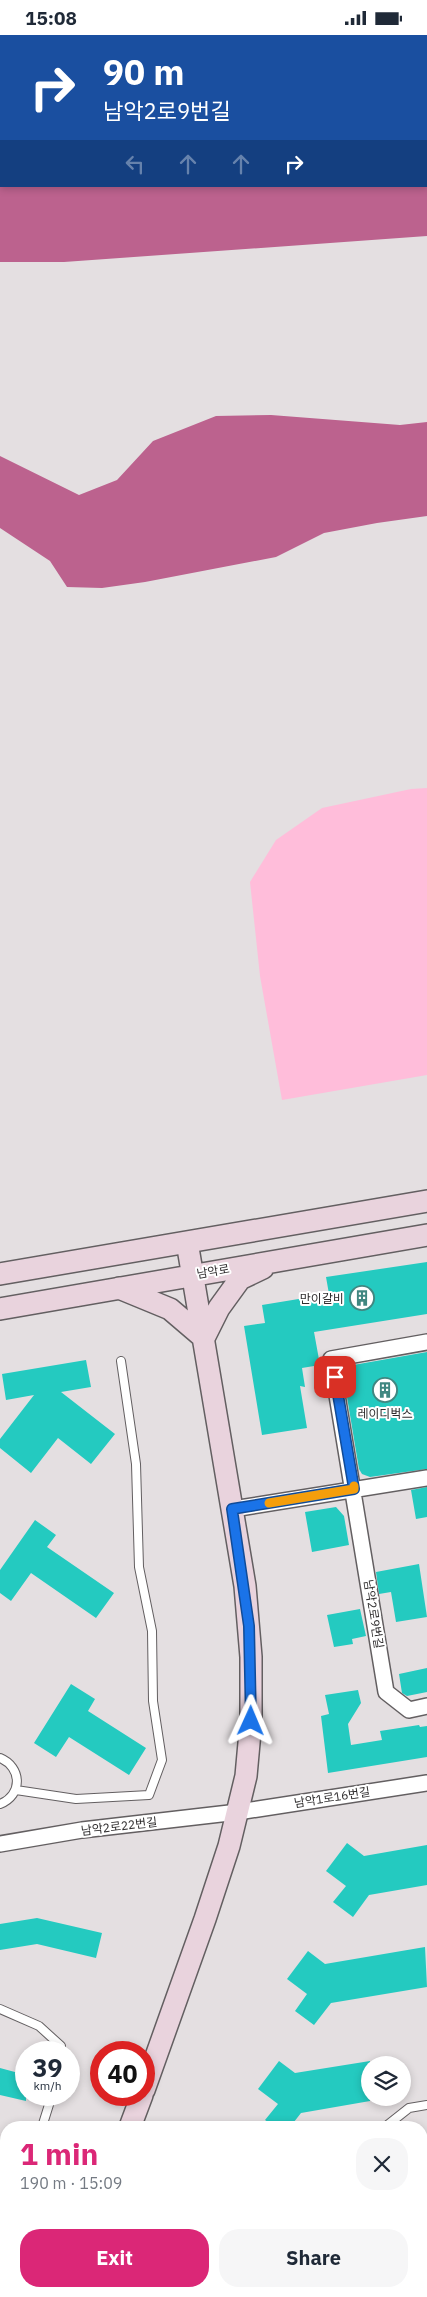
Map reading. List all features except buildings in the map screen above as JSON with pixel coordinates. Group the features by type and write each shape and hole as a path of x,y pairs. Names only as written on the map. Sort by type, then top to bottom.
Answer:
{"street":[{"path":"0,1274 427,1201"},
{"name":"남악로","path":"0,1309 193,1274 427,1235"},
{"path":"155,2059 205,1919 238,1812 249,1750 252,1691 246,1594 187,1242"},
{"path":"204,1338 219,1308 240,1279 281,1259"},
{"path":"119,1288 170,1309 204,1338"},
{"name":"남악2로9번길","path":"427,1342 331,1359 354,1489 386,1692 409,1709 427,1706"},
{"path":"232,1509 427,1478"},
{"name":"남악1로16번길","path":"238,1812 427,1783"},
{"name":"남악2로22번길","path":"0,1844 82,1830 238,1812"},
{"path":"132,2121 138,2106"}],"lane":[{"path":"16,1790 76,1799 149,1795 162,1761 153,1701 152,1631 139,1567 136,1464 121,1361"},
{"path":"0,1758 12,1766 16,1774 16,1790 8,1800 0,1804"},
{"path":"0,2009 39,2026 56,2041"},
{"path":"392,2121 408,2108 427,2105"},
{"path":"44,2121 49,2106"}],"shaded area":[{"path":"0,187 427,187 427,236 64,262 0,262"},
{"path":"271,415 400,425 427,422 427,516 324,533 276,557 145,582 102,588 67,587 50,561 0,528 0,456 79,495 117,480 153,441 216,416"},
{"path":"427,788 427,1075 282,1100 260,976 250,882 276,840 322,808 411,789"}],"slow traffic":[{"path":"269,1503 354,1489 354,1486"}],"place":[{"name":"만이갈비","path":"362,1298"},
{"name":"레이디벅스","path":"385,1390"}],"route":[{"path":"251,1721 252,1691 249,1626 245,1586 232,1509 354,1489 335,1377"}]}
